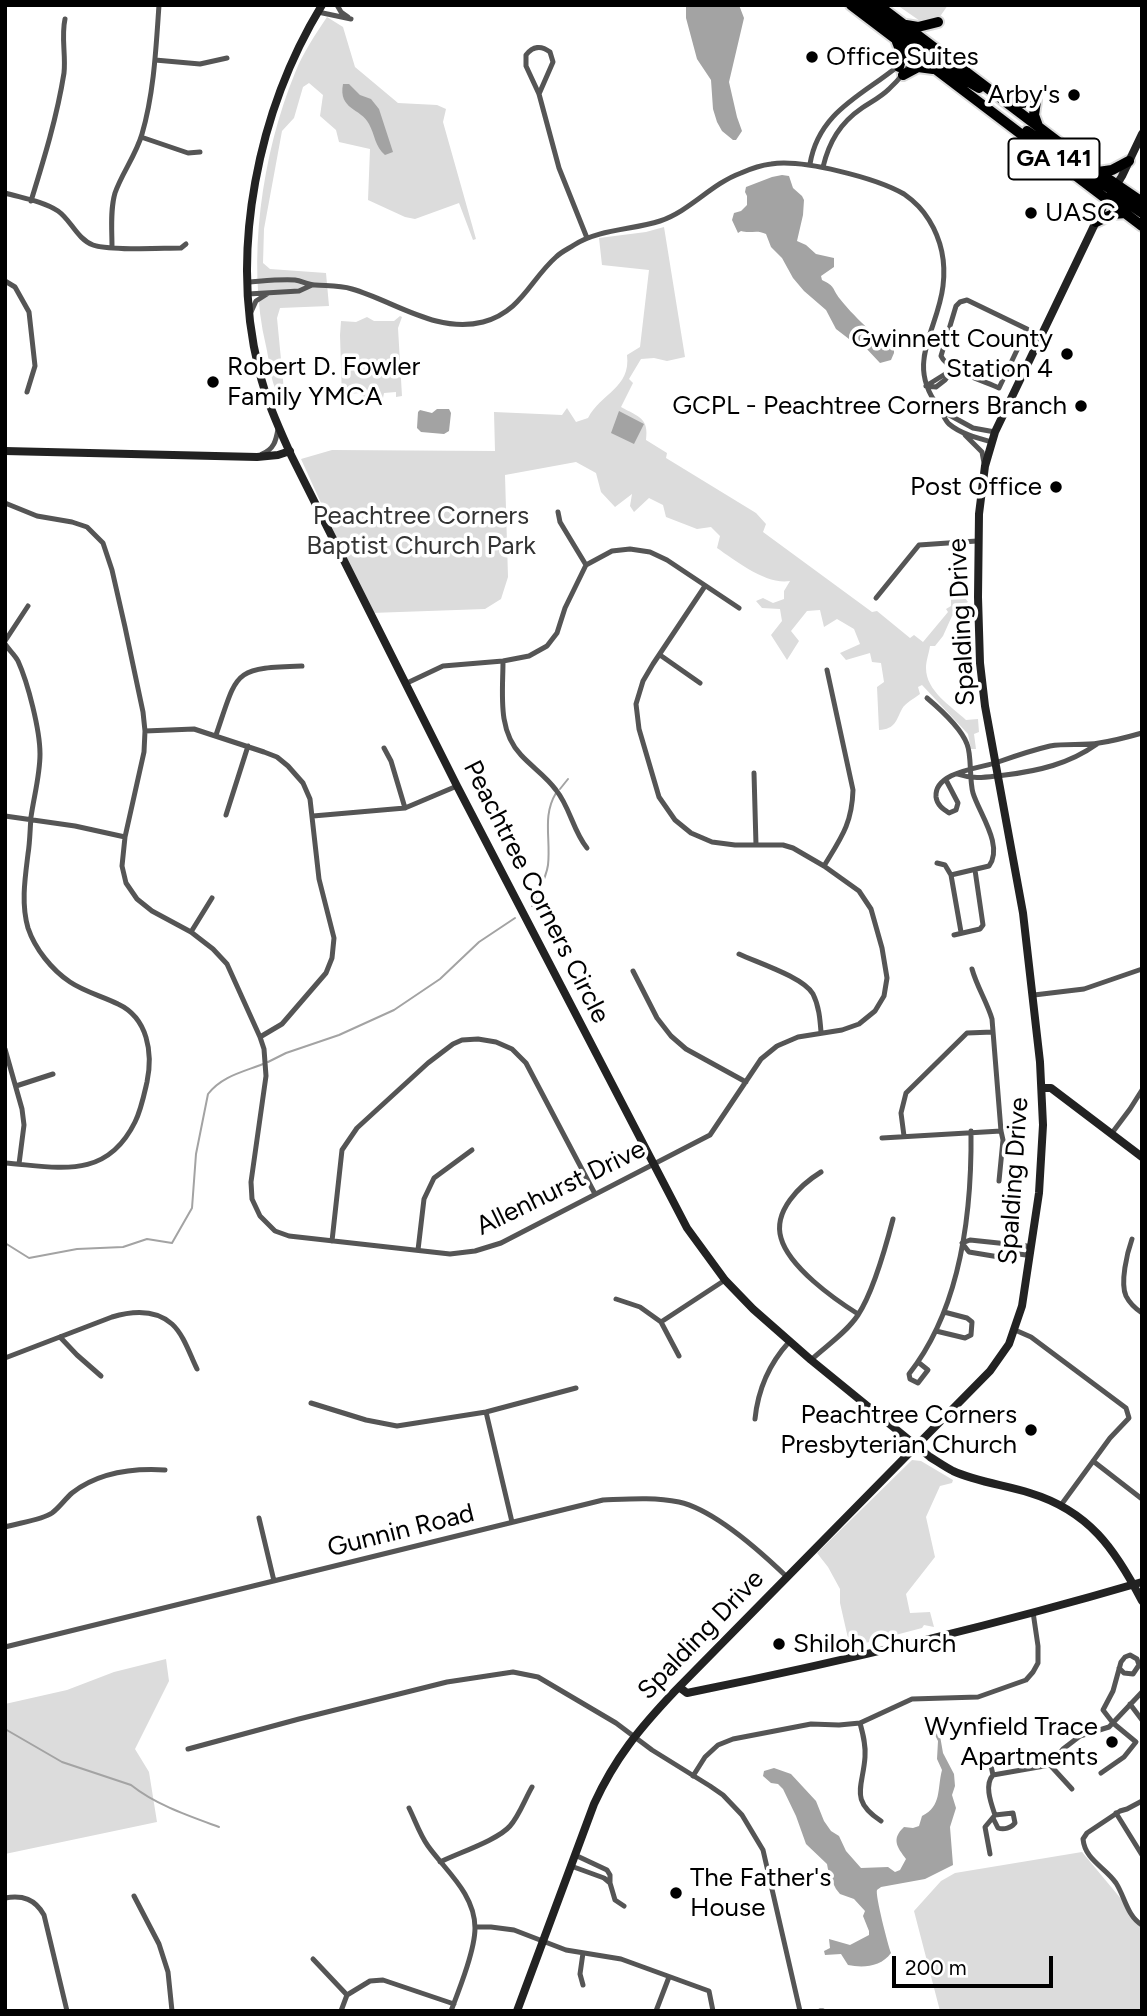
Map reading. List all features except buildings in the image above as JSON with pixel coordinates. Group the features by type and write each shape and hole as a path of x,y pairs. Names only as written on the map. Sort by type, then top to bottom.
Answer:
{"highway":[{"name":"GA 141","path":"851,5 895,39 919,48 1000,98 1038,126 1098,172 1126,213 1142,226"},
{"path":"862,5 919,48"},
{"name":"GA 141","path":"878,5 904,25 935,70 999,118 1112,192 1142,202"},
{"path":"904,25 918,27 938,22"},
{"path":"895,39 901,51 901,71 918,67 935,70"},
{"path":"1000,98 1022,103 1036,101 1034,115 1038,126"},
{"path":"1098,172 1112,170 1129,162"},
{"path":"1112,192 1142,213"},
{"path":"1096,222 1113,214 1126,213"}],"street":[{"path":"112,247 113,202 141,137 149,100 159,5"},
{"path":"320,9 351,19 330,5"},
{"path":"337,5 341,12"},
{"name":"Peachtree Corners Circle","path":"320,9 290,64 274,108 261,156 248,229 248,294 259,372 290,452 457,786 687,1228 725,1280 789,1342 915,1446 952,1471 1032,1493 1060,1505 1094,1530 1138,1583 1142,1601"},
{"path":"32,201 59,103 64,68 62,30 65,19"},
{"path":"539,94 553,62 550,52 540,47 530,51 525,61 539,94 559,168 587,238"},
{"path":"823,167 829,146 839,128 886,92 919,48"},
{"path":"155,61 201,64 227,58"},
{"path":"810,164 822,131 836,113 845,104 901,71"},
{"name":"Spalding Drive","path":"517,2011 570,1866 607,1776 634,1736 990,1371 1002,1356 1015,1330 1031,1251 1042,1154 1042,1088 1023,913 985,706 980,663 977,541 981,488 996,432 1096,222 1142,134"},
{"path":"141,137 188,153 200,152"},
{"path":"248,282 297,280 313,285 328,285 351,289 449,324 482,322 506,312 556,257 587,238 675,215 725,180 742,172 772,164 810,164 902,193 928,218 937,235 944,261 943,288 923,362 926,386 947,422 963,432 992,443"},
{"path":"5,193 57,210 82,239 93,245 181,248 186,244"},
{"path":"5,281 15,288 29,312 35,366 27,392"},
{"path":"248,294 299,291 313,285"},
{"path":"250,315 256,301 270,293"},
{"path":"967,300 1027,329 999,388 954,368 943,362 941,356 956,306 960,302 967,300"},
{"path":"926,386 954,368"},
{"path":"940,409 974,428 996,432"},
{"path":"257,457 270,451 278,426"},
{"path":"963,432 982,452 985,466"},
{"path":"5,451 257,457 290,452"},
{"name":"Allenhurst Drive","path":"5,503 37,516 88,527 103,542 112,570 144,712 141,766 125,837 122,866 126,883 137,899 152,911 191,932 213,949 226,964 260,1037 264,1049 266,1076 251,1182 252,1199 260,1216 275,1231 289,1236 450,1254 475,1251 501,1243 710,1135 761,1059 777,1046 799,1037 842,1030 859,1024 875,1011 884,996 887,978 871,909 859,891 793,848 783,845 712,842 691,833 675,820 659,797 639,729 636,704 643,681 705,586"},
{"path":"558,512 560,523 586,565"},
{"path":"876,598 919,545 977,541"},
{"path":"407,683 443,666 503,661 529,656 547,646 557,633 565,608 586,565 612,551 630,549 650,552 667,560 739,608"},
{"path":"5,1163 61,1169 83,1167 118,1148 128,1136 138,1116 150,1066 147,1038 131,1013 120,1004 70,982 54,969 40,951 29,929 24,900 40,752 34,717 18,660 5,643 28,606"},
{"path":"660,654 700,683"},
{"path":"503,661 503,721 511,744 556,789 587,848"},
{"path":"216,735 233,687 239,678 250,670 264,667 302,666"},
{"path":"824,866 846,830 852,809 853,790 827,670"},
{"path":"927,698 952,723 967,744 974,797 990,831 993,861 989,866 951,875"},
{"path":"145,731 194,729 277,757 303,783 310,799 319,879 334,938 332,958 326,973 282,1024 260,1037"},
{"path":"946,780 958,803 956,810 949,813 936,800 937,791 946,780 970,768 997,763 1049,746 1097,744 1142,733"},
{"path":"956,774 971,779 1049,767 1071,760 1097,744"},
{"path":"226,815 248,747"},
{"path":"384,748 391,761 405,808"},
{"path":"754,773 756,845"},
{"path":"313,816 405,808 457,786"},
{"path":"5,816 75,825 125,837"},
{"path":"937,863 945,865 951,875 961,932"},
{"path":"954,935 980,929 984,925 975,870"},
{"path":"191,932 212,898"},
{"path":"739,954 797,979 812,991 819,1008 821,1032"},
{"path":"972,969 978,990 989,1010 993,1032 1000,1131 1003,1140 999,1181"},
{"path":"1034,995 1084,989 1142,970"},
{"path":"633,971 657,1018 671,1036 686,1049 746,1082"},
{"path":"904,1136 901,1112 906,1093 967,1033 993,1032"},
{"path":"332,1241 342,1150 357,1128 428,1063 462,1040 496,1042 512,1049 526,1063 595,1194"},
{"path":"5,1049 24,1125 19,1164"},
{"path":"16,1086 53,1074"},
{"path":"1042,1088 1051,1088 1142,1157"},
{"path":"1112,1133 1142,1090"},
{"path":"882,1138 1000,1131"},
{"path":"918,1362 936,1331 952,1290 968,1210 972,1176 971,1132"},
{"path":"418,1250 424,1199 434,1178 472,1150"},
{"path":"821,1172 807,1181 787,1205 779,1224 781,1239 791,1258 821,1289 858,1314"},
{"path":"811,1360 848,1327 858,1314 868,1294 893,1219"},
{"path":"1132,1239 1126,1256 1124,1287 1126,1297 1142,1313"},
{"path":"962,1243 970,1240 1006,1244 1027,1247 1031,1251 1026,1255 1004,1252"},
{"path":"962,1243 969,1252 999,1257 1006,1244"},
{"path":"661,1322 725,1280"},
{"path":"616,1299 640,1307 661,1322 679,1356"},
{"path":"936,1331 965,1338 971,1335 972,1322 968,1318 944,1311"},
{"path":"5,1358 129,1312 146,1312 171,1323 197,1369"},
{"path":"1015,1330 1031,1337 1126,1408 1129,1418 1110,1438 1060,1505"},
{"path":"60,1336 101,1376"},
{"path":"755,1419 766,1374 775,1357 789,1342"},
{"path":"311,1403 366,1420 397,1426 486,1412 576,1388"},
{"path":"486,1412 512,1522"},
{"path":"1093,1461 1142,1499"},
{"path":"5,1527 51,1514 72,1493 113,1472 165,1470"},
{"name":"Gunnin Road","path":"5,1647 603,1500 645,1497 682,1502 706,1513 745,1540 787,1577"},
{"path":"260,1518 274,1581"},
{"path":"680,1687 687,1693 770,1676 1033,1612 1138,1583"},
{"path":"693,1776 705,1757 718,1745 733,1739 811,1724 860,1723 912,1699 978,1697 1026,1680 1038,1663 1033,1612"},
{"path":"1119,1668 1113,1691 1103,1710 1113,1723 1136,1742"},
{"path":"188,1749 447,1682 513,1672 538,1677 610,1720 710,1786 734,1806 749,1825 763,1850 800,2011"},
{"path":"990,1854 985,1827 994,1816 989,1779 993,1775 1050,1765 1063,1749 1080,1735 1108,1727 1142,1692"},
{"path":"1130,1704 1142,1720"},
{"path":"860,1723 865,1750 859,1785 860,1797 870,1814 881,1822"},
{"path":"1101,1773 1124,1757 1142,1734"},
{"path":"988,1752 993,1775"},
{"path":"1050,1765 1072,1789"},
{"path":"440,1861 488,1841 509,1827 532,1787"},
{"path":"1142,1801 1116,1814 1087,1833 1083,1839 1087,1853 1116,1884 1129,1913 1142,1926"},
{"path":"408,1808 426,1844 463,1889 472,1908 475,1927 470,1952 451,2011"},
{"path":"1116,1814 1142,1855"},
{"path":"575,1855 607,1870 615,1900 624,1906"},
{"path":"570,1866 604,1878 610,1883"},
{"path":"134,1896 159,1944 168,1972 172,2011"},
{"path":"5,1898 26,1897 39,1906 44,1914 68,2011"},
{"path":"475,1927 514,1930 566,1950 621,1959 709,1991 713,2011"},
{"path":"583,1953 580,1973 583,1984"},
{"path":"313,1959 348,1995"},
{"path":"656,2011 669,1977"},
{"path":"341,2011 348,1995 370,1981 383,1980 454,2004"}],"green space":[{"path":"897,5 948,5 939,18 923,23"},
{"path":"327,17 343,27 355,67 398,103 437,105 446,109 443,122 476,239 473,240 459,203 415,219 368,200 370,149 339,142 336,130 320,116 323,95 309,83 303,87 294,118 282,131 264,229 263,263 270,269 326,273 329,306 280,308 277,318 285,401 273,383 260,313 257,279 261,208 266,172 283,104 302,58"},
{"name":"Peachtree Corners Baptist Church Park","path":"664,227 685,357 667,361 641,359 629,379 633,383 621,407 641,419 646,427 646,440 667,453 666,458 756,513 766,524 763,532 872,612 877,611 910,638 914,635 923,642 948,612 946,609 951,606 951,561 962,565 961,582 955,580 955,591 963,595 968,602 952,616 935,646 930,646 926,668 930,684 940,697 966,720 978,719 979,732 974,734 976,749 971,749 968,734 922,685 918,687 920,694 903,707 895,723 889,728 879,730 877,687 884,682 881,663 872,662 870,653 846,660 840,653 860,644 854,629 837,619 824,627 820,610 807,611 791,631 799,641 787,660 771,635 782,621 780,609 762,608 756,601 763,598 773,603 784,599 784,591 790,581 771,579 752,571 717,548 720,536 711,527 697,529 666,517 663,505 649,498 634,512 630,506 632,494 615,507 601,492 596,473 576,462 505,475 508,577 501,599 485,609 371,613 301,459 332,450 495,451 494,412 562,415 567,408 576,422 588,418 620,383 627,366 627,355 640,347 649,270 602,265 599,238"},
{"path":"367,317 374,321 394,321 402,317 398,328 402,396 396,397 396,392 384,393 383,398 361,398 360,393 348,394 347,399 342,399 341,321 356,322"},
{"path":"912,1460 921,1461 953,1480 952,1483 940,1486 926,1517 935,1557 906,1594 910,1613 930,1612 934,1627 924,1625 922,1628 850,1647 840,1603 840,1589 817,1553"},
{"path":"166,1659 169,1681 135,1749 149,1772 157,1822 5,1854 5,1704 67,1690 114,1672"},
{"path":"1082,1852 1142,1924 1142,2011 940,2011 914,1911 941,1881 955,1873"}],"shaded area":[{"path":"686,5 739,5 744,18 729,82 742,131 736,140 722,131 717,122 713,109 711,80 697,59 686,18"},
{"path":"343,84 349,84 360,95 371,99 379,109 393,152 385,155 382,152 369,124 344,99"},
{"path":"782,175 789,176 793,188 804,200 797,241 816,254 834,258 834,267 821,276 822,280 831,286 865,325 880,338 894,345 891,360 880,363 864,346 836,329 826,310 793,278 782,258 771,247 766,234 741,231 738,233 732,220 734,213 747,205 746,187"},
{"path":"437,409 449,409 449,431 444,434 421,432 417,428 418,412 420,410 432,413"},
{"path":"619,411 644,424 634,444 611,433"},
{"path":"939,1730 943,1753 954,1774 955,1786 952,1795 956,1808 950,1827 953,1865 925,1879 877,1890 891,1953 887,1958 871,1965 854,1966 848,1965 841,1954 825,1955 824,1951 830,1948 829,1939 850,1945 869,1935 863,1916 865,1911 854,1899 840,1894 836,1889 827,1864 806,1844 783,1789 763,1776 764,1771 774,1768 791,1774 816,1801 824,1821 831,1831 839,1836 846,1851 861,1868 888,1867 895,1872 900,1870 906,1859 898,1847 900,1831 904,1827 919,1826 922,1816 933,1807 938,1796 942,1770 937,1759 938,1741 935,1735"}],"waterway":[{"path":"560,789 568,779"},
{"path":"532,906 547,870 549,810 556,793"},
{"path":"268,1062 339,1035 394,1010 440,979 479,942 515,918"},
{"path":"5,1243 29,1258 77,1249 123,1247 147,1239 172,1243 192,1208 196,1154 208,1094 226,1079 263,1064"},
{"path":"5,1729 62,1762 131,1785 162,1804 219,1827"}],"place":[{"name":"Office Suites","path":"812,57"},
{"name":"Arby's","path":"1074,95"},
{"name":"UASC","path":"1031,213"},
{"name":"Gwinnett County Station 4","path":"1067,354"},
{"name":"Robert D. Fowler Family YMCA","path":"213,382"},
{"name":"GCPL - Peachtree Corners Branch","path":"1081,406"},
{"name":"Post Office","path":"1056,487"},
{"name":"Peachtree Corners Presbyterian Church","path":"1031,1430"},
{"name":"Shiloh Church","path":"779,1644"},
{"name":"Wynfield Trace Apartments","path":"1112,1742"},
{"name":"The Father's House","path":"676,1893"}]}
